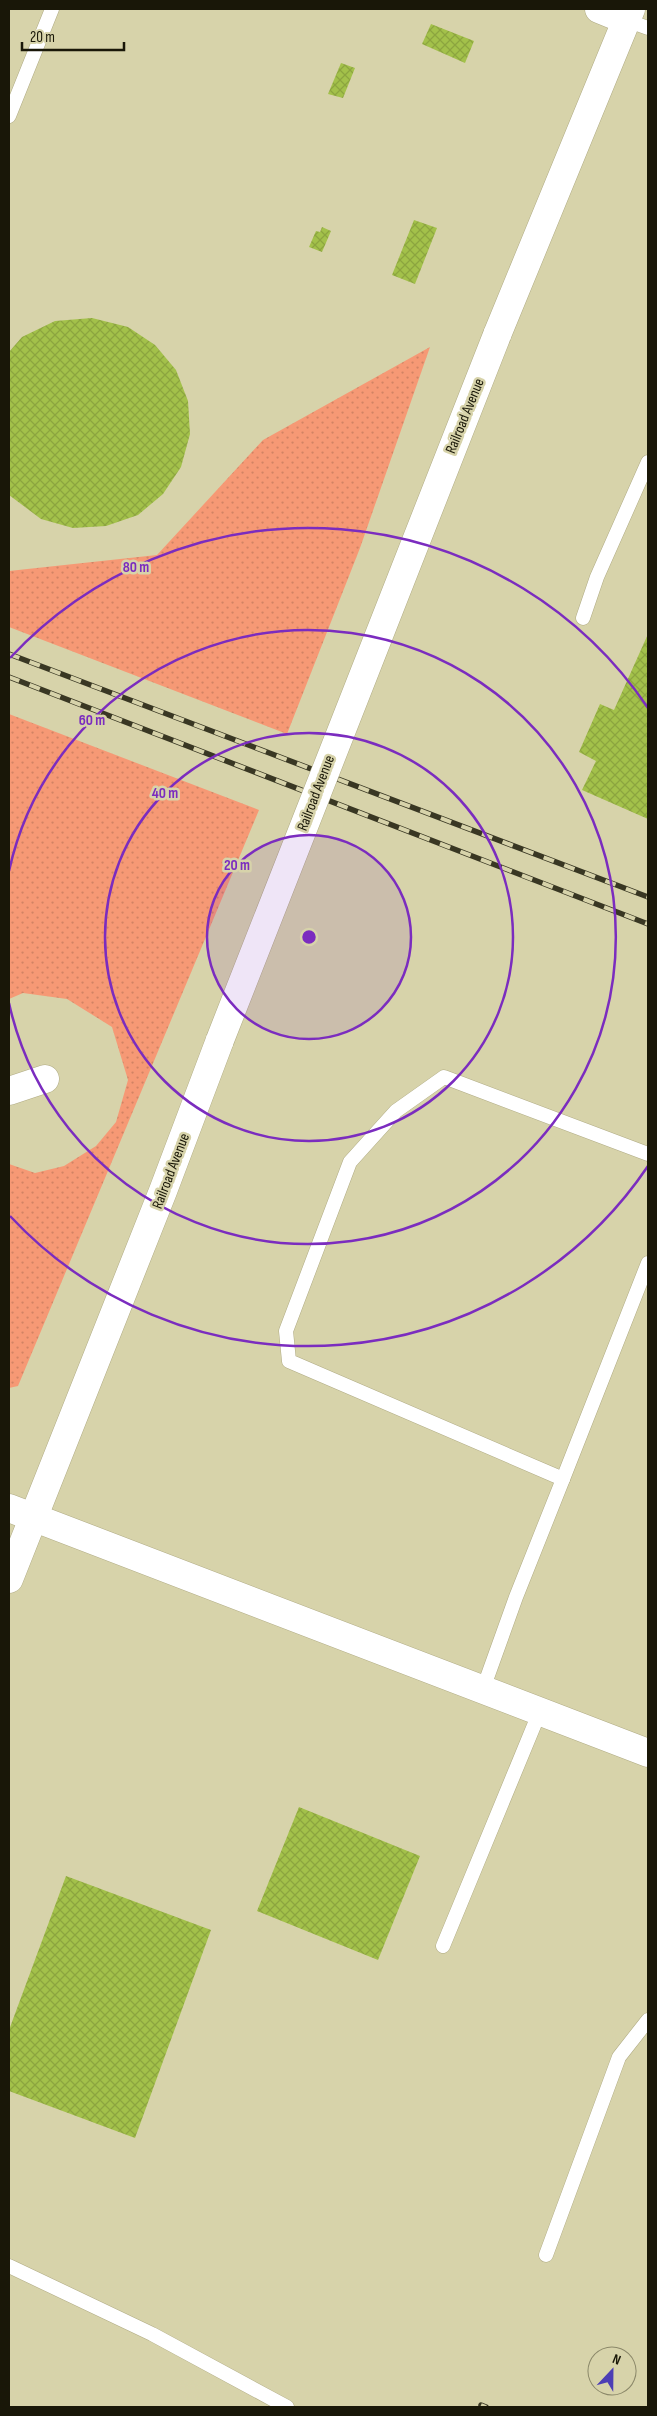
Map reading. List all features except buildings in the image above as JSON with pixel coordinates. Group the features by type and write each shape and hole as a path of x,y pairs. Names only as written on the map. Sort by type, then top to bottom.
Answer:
{"street":[{"path":"599,9 635,19"},
{"name":"Railroad Avenue","path":"9,1579 21,1513 163,1191 220,1040 497,335 635,19"},
{"path":"9,1091 45,1079"},
{"path":"21,1513 648,1753"}],"lane":[{"path":"9,116 52,9"},
{"path":"583,618 597,577 648,462"},
{"path":"563,1479 289,1362 286,1331 350,1162 396,1112 444,1077 648,1154"},
{"path":"483,1689 516,1597 648,1263"},
{"path":"443,1946 540,1711"},
{"path":"546,2255 620,2057 648,2020"},
{"path":"9,2266 152,2334 287,2407"}],"shaded area":[{"path":"430,347 360,548 287,734 9,627 9,571 157,555 263,440"},
{"path":"9,714 259,810 18,1386 9,1388 9,1164 35,1173 64,1166 96,1146 116,1122 128,1080 112,1027 67,999 23,993 9,999"}],"railway":[{"path":"9,654 648,897"},
{"path":"9,677 648,924"},
{"path":"481,2405 486,2407"}]}
